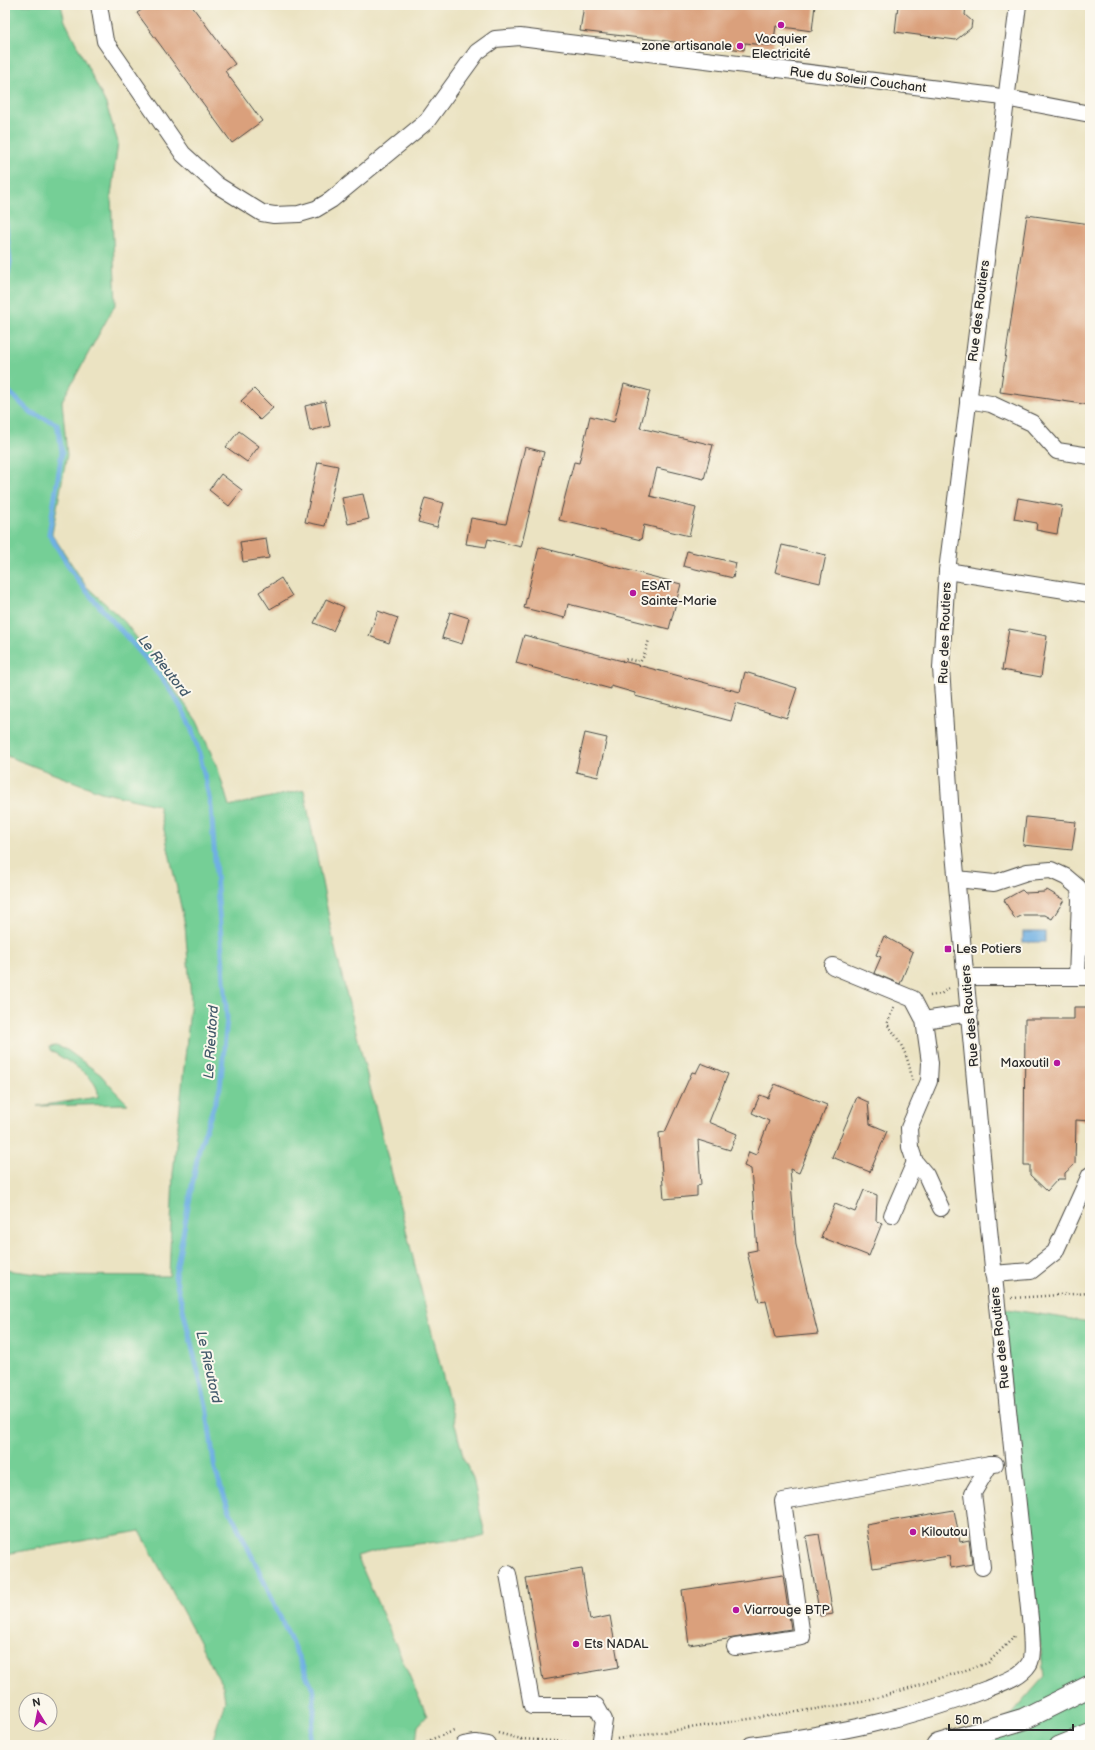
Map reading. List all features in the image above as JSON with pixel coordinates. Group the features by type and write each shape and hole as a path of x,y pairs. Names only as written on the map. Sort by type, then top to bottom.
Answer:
{"main road":[{"path":"937,1745 1024,1719 1090,1686"}],"street":[{"name":"Rue du Soleil Couchant","path":"98,5 106,41 183,154 217,185 262,214 299,214 316,209 337,195 426,121 477,52 495,39 520,37 1007,98 1090,114"},
{"name":"Rue des Routiers","path":"751,1745 857,1728 910,1715 973,1694 1021,1673 1030,1663 1031,1628 993,1274 957,879 941,668 947,571 1018,5"},
{"path":"968,400 991,404 1032,422 1057,451 1090,456"},
{"path":"947,571 1090,594"},
{"path":"957,879 994,883 1027,872 1051,870 1066,877 1079,888 1083,977 966,977"},
{"path":"833,966 913,999 924,1020 930,1063 929,1081 909,1128 910,1147 915,1162 926,1175 941,1208"},
{"path":"924,1020 970,1013"},
{"path":"892,1215 915,1162"},
{"path":"993,1274 1031,1271 1055,1252 1090,1175"},
{"path":"735,1647 802,1637 783,1501 990,1464 1013,1463"},
{"path":"982,1567 972,1493 990,1464"},
{"path":"508,1574 532,1706 596,1706 604,1720 600,1745"},
{"path":"1058,1745 1090,1732"},
{"path":"464,1745 476,1743 488,1745"}],"path":[{"path":"622,661 627,659 640,662 644,656 649,640"},
{"path":"996,1300 1090,1293"}],"green space":[{"path":"5,5 61,5 65,21 106,104 118,142 111,196 116,303 62,401 67,455 52,534 86,586 124,621 139,641 153,653 167,679 197,721 218,769 229,806 304,790 334,944 464,1460 473,1478 485,1535 474,1538 389,1547 357,1556 427,1716 418,1726 416,1742 413,1745 211,1745 225,1701 223,1687 140,1531 5,1554 5,1270 46,1275 169,1276 173,1174 191,999 185,925 159,807 157,805 101,792 7,756 5,750"},
{"path":"56,1046 67,1050 101,1075 128,1104 37,1106 98,1097 94,1083 88,1076 50,1050 49,1047"},
{"path":"1001,1308 1090,1322 1090,1745 984,1745 1044,1677"}],"water":[{"path":"1023,932 1045,932 1045,942 1023,942"}],"building":[{"path":"149,5 191,5 235,64 225,71 262,121 232,143 137,13"},
{"path":"584,5 815,5 812,31 776,26 773,46 745,43 744,50 580,31"},
{"path":"898,5 966,5 965,15 972,21 971,28 956,40 895,32"},
{"path":"1027,215 1090,224 1090,405 1000,392"},
{"path":"624,384 650,391 640,428 713,445 704,479 657,468 650,496 696,508 689,536 644,525 641,540 559,520 574,462 579,463 590,416 614,422"},
{"path":"254,389 273,408 260,420 241,401"},
{"path":"325,401 330,426 310,431 305,406"},
{"path":"239,431 259,446 247,462 226,447"},
{"path":"525,447 544,452 521,547 488,539 486,547 466,544 471,518 506,524"},
{"path":"318,462 338,466 325,526 305,522"},
{"path":"221,474 242,490 229,506 209,490"},
{"path":"363,494 369,519 348,524 342,498"},
{"path":"425,498 444,503 437,527 418,522"},
{"path":"1018,498 1062,506 1057,534 1036,530 1037,523 1014,519"},
{"path":"266,538 269,558 243,562 240,542"},
{"path":"782,545 826,555 820,583 775,572"},
{"path":"539,547 681,584 669,629 568,604 565,618 524,608"},
{"path":"687,551 736,563 733,578 683,566"},
{"path":"281,578 292,596 270,609 259,592"},
{"path":"326,599 344,607 333,631 314,623"},
{"path":"378,611 398,618 389,643 369,636"},
{"path":"450,612 469,618 462,644 442,638"},
{"path":"1009,629 1047,636 1041,677 1002,670"},
{"path":"524,635 740,692 745,672 797,688 787,718 736,703 731,721 635,696 635,693 611,686 611,689 516,663"},
{"path":"585,733 607,738 598,777 576,772"},
{"path":"1026,817 1076,822 1072,850 1023,845"},
{"path":"1022,890 1025,893 1044,892 1047,890 1064,900 1052,919 1045,915 1023,915 1015,919 1004,900"},
{"path":"884,936 913,952 900,984 874,973 881,957 876,955"},
{"name":"Maxoutil","path":"1074,1007 1090,1007 1090,1121 1076,1120 1075,1164 1065,1173 1065,1179 1058,1179 1047,1191 1030,1175 1030,1165 1024,1165 1025,1019 1074,1019"},
{"path":"701,1063 728,1074 709,1122 737,1134 730,1150 698,1140 701,1185 697,1186 697,1196 664,1199 659,1133 665,1132 692,1072 696,1073"},
{"path":"775,1084 827,1105 799,1173 790,1169 796,1245 818,1334 775,1338 766,1301 759,1302 747,1252 757,1250 751,1169 744,1166 749,1152 756,1155 769,1121 752,1113 760,1095 768,1098"},
{"path":"857,1097 868,1102 870,1124 887,1131 870,1172 832,1157"},
{"path":"864,1190 877,1195 876,1221 882,1223 869,1256 821,1237 835,1204 855,1212"},
{"name":"Kiloutou","path":"954,1510 960,1542 969,1540 972,1564 951,1568 949,1556 873,1568 866,1525"},
{"path":"819,1534 833,1614 820,1616 806,1536"},
{"name":"Ets NADAL","path":"582,1569 590,1620 610,1616 619,1667 543,1680 526,1578"},
{"name":"Viarrouge BTP","path":"783,1575 791,1629 689,1645 682,1590"}],"waterway":[{"name":"Le Rieutord","path":"5,29 7,5"},
{"name":"Le Rieutord","path":"5,218 10,262 5,289"},
{"name":"Le Rieutord","path":"5,388 30,412 57,424 62,452 49,534 80,583 148,661 173,694 193,733 203,771 211,807 227,1019 220,1088 199,1149 175,1276 206,1405 215,1470 228,1507 262,1577 314,1692 314,1715 309,1745"}],"place":[{"name":"Vacquier Electricité","path":"781,25"},
{"name":"zone artisanale","path":"740,46"},
{"name":"ESAT Sainte-Marie","path":"633,593"},
{"name":"Les Potiers","path":"948,949"},
{"name":"Maxoutil","path":"1057,1063"},
{"name":"Kiloutou","path":"913,1532"},
{"name":"Viarrouge BTP","path":"736,1610"},
{"name":"Ets NADAL","path":"576,1644"}]}
